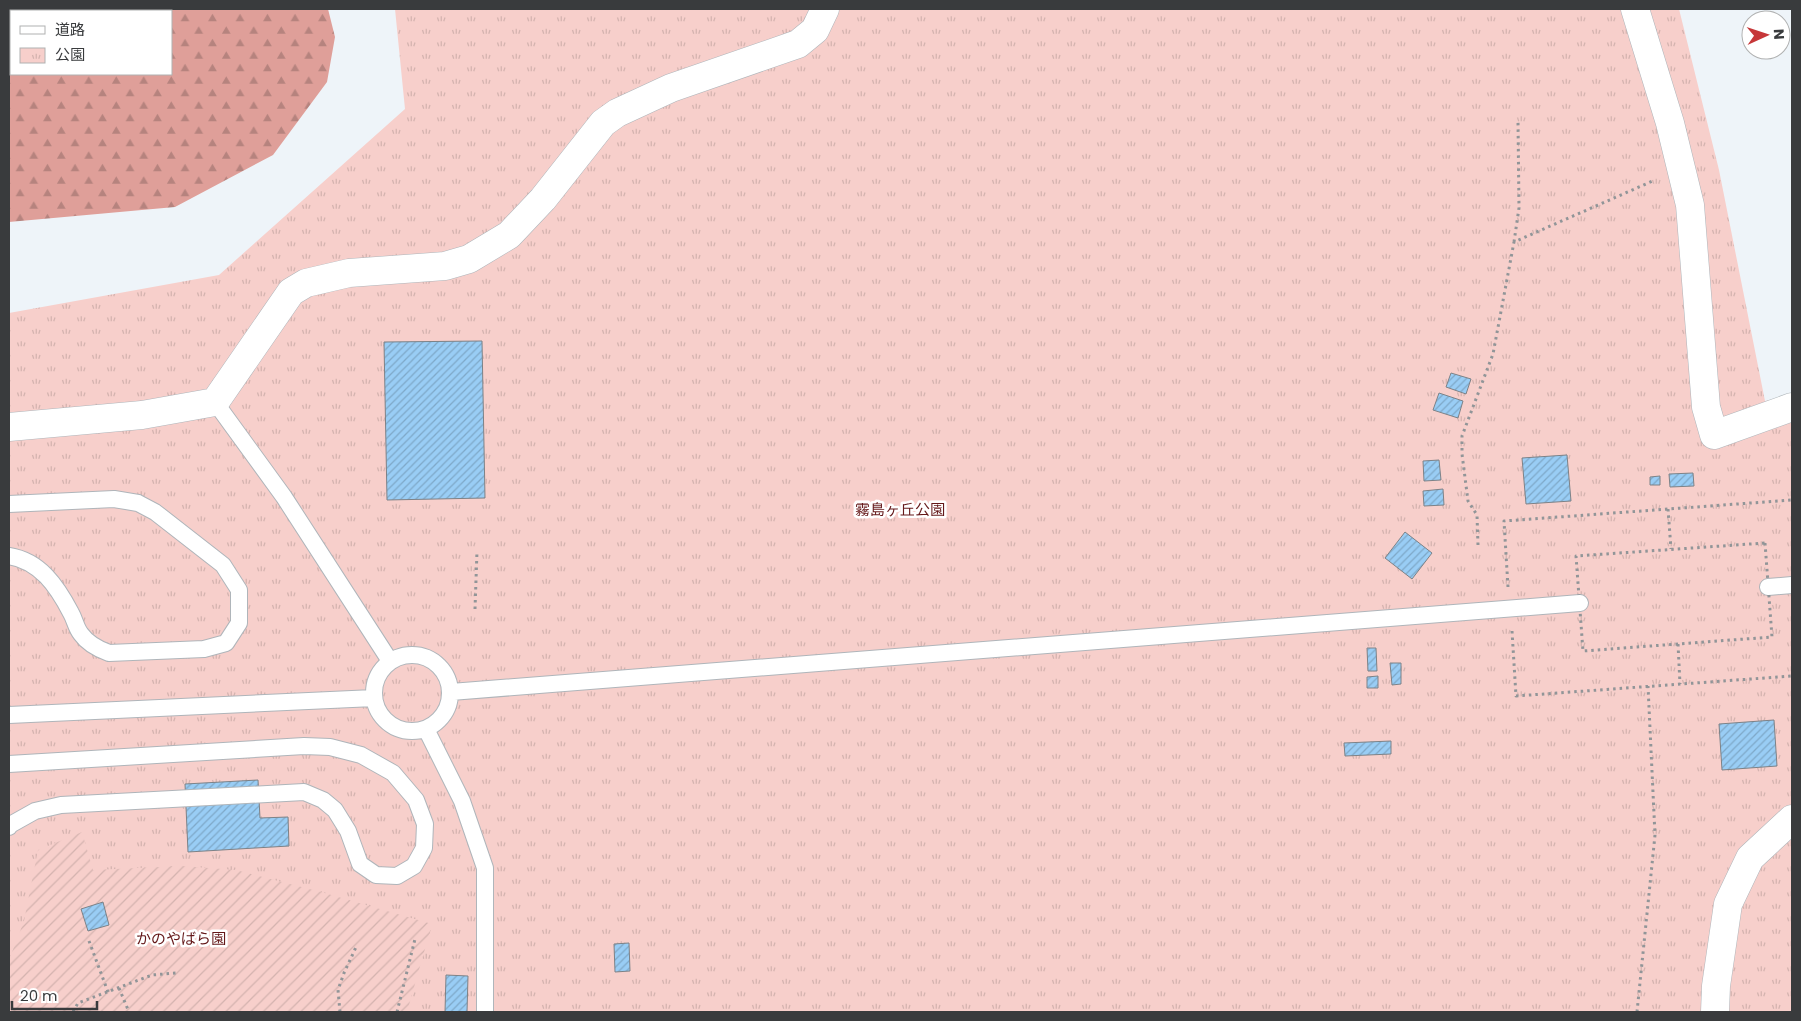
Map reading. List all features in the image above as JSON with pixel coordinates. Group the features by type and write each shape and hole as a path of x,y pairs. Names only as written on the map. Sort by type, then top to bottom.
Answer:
{"street":[{"path":"9,427 142,415 215,402 291,292 306,283 349,273 444,266 469,259 509,235 543,199 603,123 617,113 671,88 798,44 814,30 825,9"},
{"path":"1635,9 1670,123 1690,205 1706,407 1714,435 1792,407"},
{"path":"1715,1012 1716,986 1728,904 1750,858 1792,819"}],"lane":[{"path":"215,402 284,498 390,661"},
{"path":"9,504 114,499 138,503 155,512 223,565 239,590 238,623 226,643 204,649 109,653 95,648 80,634 72,614 59,591 39,568 22,558 9,556"},
{"path":"1768,587 1792,585"},
{"path":"451,692 1580,604"},
{"path":"404,655 420,655 436,662 447,675 451,692 448,708 439,720 426,729 409,731 393,726 381,714 374,698 375,685 380,673 390,661 404,655"},
{"path":"9,715 374,698"},
{"path":"426,729 462,801 484,868 484,1012"},
{"path":"9,764 304,746 330,748 361,755 393,773 416,800 424,824 424,848 414,866 397,876 376,875 360,864 348,832 335,810 323,800 304,792 61,805 34,811 9,827"}],"path":[{"path":"1478,545 1477,515 1468,501 1462,454 1462,436 1493,354 1514,242 1519,208 1518,121"},
{"path":"1514,242 1664,177"},
{"path":"1792,500 1504,521 1516,696 1792,676"},
{"path":"1668,509 1671,549"},
{"path":"1765,543 1772,637 1583,651 1576,556 1671,549 1765,543"},
{"path":"475,609 477,551"},
{"path":"1678,644 1680,684"},
{"path":"1638,1012 1655,836 1648,686"},
{"path":"397,1012 415,940"},
{"path":"89,941 108,992"},
{"path":"340,1012 338,990 357,945"},
{"path":"73,1012 78,1003 152,975 176,972"},
{"path":"119,988 129,1012"}],"green space":[{"path":"9,9 328,9 335,37 327,82 273,155 175,207 9,222"},
{"name":"霧島ヶ丘公園","path":"395,9 1679,9 1719,170 1765,401 1792,396 1792,1012 9,1012 9,313 219,275 405,109"},
{"name":"かのやばら園","path":"82,832 93,870 182,866 236,870 432,924 407,1012 9,1012 9,960 24,921 38,850"}],"building":[{"path":"482,341 485,498 387,500 384,342"},
{"path":"1451,373 1471,379 1466,394 1446,387"},
{"path":"1439,393 1463,401 1458,418 1433,410"},
{"path":"1567,455 1571,501 1526,504 1522,458"},
{"path":"1439,460 1441,480 1424,481 1423,461"},
{"path":"1693,473 1694,486 1670,487 1669,474"},
{"path":"1660,476 1660,485 1650,485 1650,477"},
{"path":"1443,489 1444,505 1424,506 1423,491"},
{"path":"1405,532 1432,553 1412,579 1385,558"},
{"path":"1367,648 1376,648 1377,671 1368,671"},
{"path":"1390,663 1401,663 1401,684 1392,685"},
{"path":"1378,676 1378,688 1367,688 1367,677"},
{"path":"1774,720 1777,766 1722,770 1719,724"},
{"path":"1391,741 1391,754 1345,756 1344,743"},
{"path":"258,780 260,818 288,817 289,846 188,852 185,784"},
{"path":"103,902 109,925 88,931 81,909"},
{"path":"629,943 630,971 615,972 614,944"},
{"path":"446,975 468,976 467,1012 445,1012"}]}
